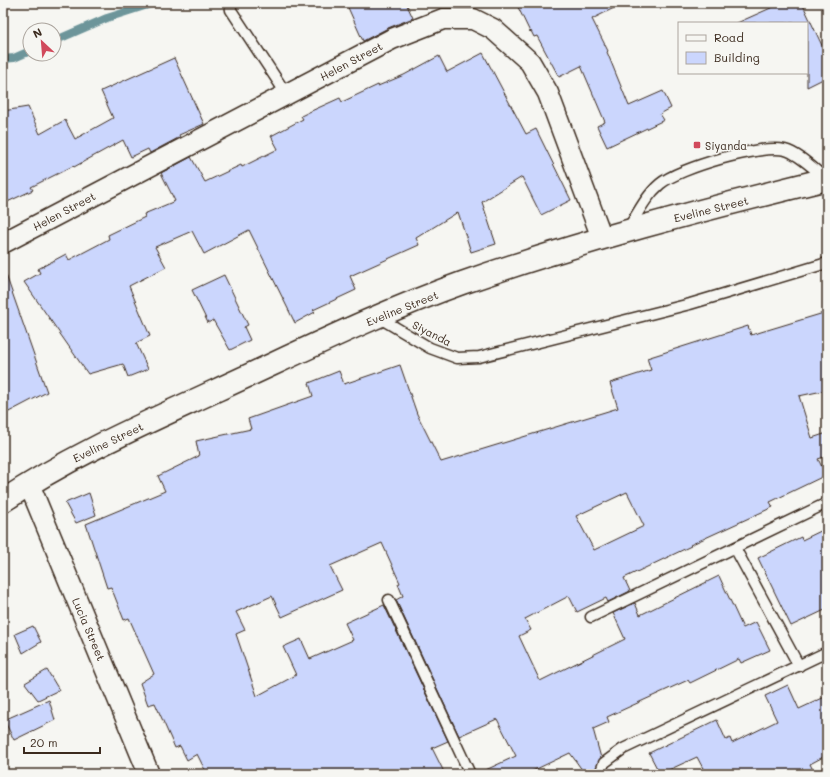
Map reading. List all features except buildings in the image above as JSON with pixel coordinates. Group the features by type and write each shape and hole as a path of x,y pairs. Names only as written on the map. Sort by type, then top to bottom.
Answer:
{"street":[{"name":"Helen Street","path":"3,243 392,39 443,19 473,19 493,29 530,62 548,93 602,238"},
{"name":"Eveline Street","path":"3,501 29,484 91,449 378,317 462,284 627,230 827,179"},
{"name":"Lucia Street","path":"29,484 149,774"}],"lane":[{"path":"230,3 231,10 287,95"},
{"path":"627,230 648,197 660,184 675,175 750,150 770,148 787,150 806,162 827,179"},
{"name":"Siyanda","path":"378,317 430,348 457,358 479,357 690,304 827,263"},
{"path":"591,618 827,503"},
{"path":"735,548 799,666"},
{"path":"389,600 470,774"},
{"path":"600,774 604,763 623,748 827,652"}],"waterway":[{"path":"62,38 107,18 154,3"},
{"path":"3,59 14,58 22,54"}],"place":[{"name":"Siyanda","path":"697,145"}]}
